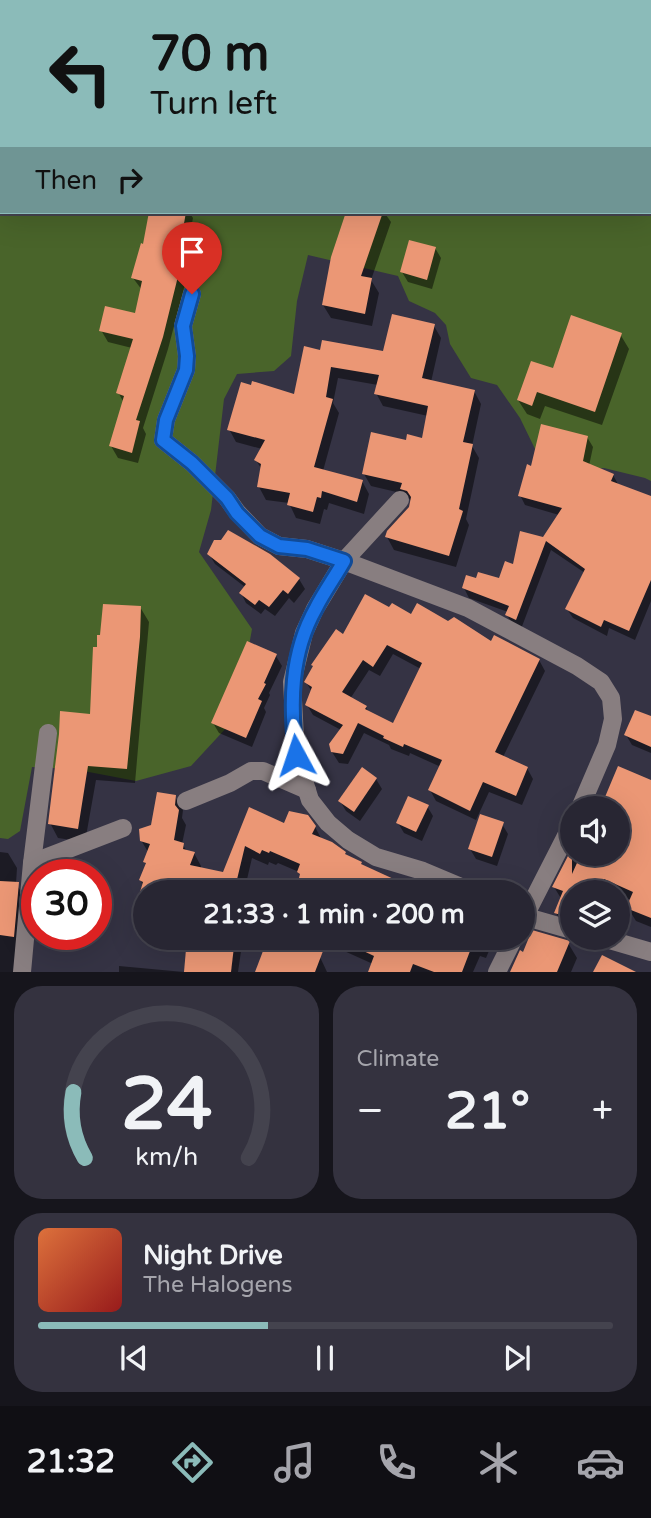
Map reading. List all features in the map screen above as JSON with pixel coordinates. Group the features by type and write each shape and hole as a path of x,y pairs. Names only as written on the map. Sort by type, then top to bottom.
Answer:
{"street":[{"path":"192,294 183,326 186,370 166,420 163,440 192,463 260,536 279,546 307,549 344,561 468,608 577,666 601,682 611,698 613,719 607,745 585,796"},
{"path":"400,500 344,561 304,632 292,682 296,755 310,800 328,822 348,840 376,857 445,880"},
{"path":"32,859 48,733"},
{"path":"186,801 251,771 263,771 307,790"},
{"path":"42,859 123,828"},
{"path":"535,896 560,848"},
{"path":"535,921 560,927"},
{"path":"630,946 651,952"},
{"path":"22,972 24,950"},
{"path":"497,972 508,950"}],"green space":[{"path":"0,214 651,214 651,481 604,468 572,471 536,451 520,418 497,385 471,378 450,344 446,325 435,313 409,301 398,276 308,255 297,301 291,356 274,371 237,374 224,399 211,510 199,552 252,629 245,668 228,726 191,766 136,781 73,769 32,767 20,831 8,839 0,838"}],"building":[{"path":"149,214 186,214 180,247 185,248 163,337 136,420 140,421 132,453 109,446 124,396 116,393 133,339 99,331 105,306 135,313 142,281 131,278 141,243 143,244"},
{"path":"345,214 382,214 361,276 372,278 365,314 322,305 331,257"},
{"path":"409,240 436,247 427,280 400,272"},
{"path":"392,314 435,324 422,378 475,390 463,442 473,444 459,509 463,511 449,556 385,537 387,531 409,507 411,497 407,491 400,489 402,483 362,474 371,432 406,440 407,434 422,438 428,406 374,394 379,375 331,367 326,397 333,399 314,467 363,480 357,502 322,491 321,498 317,497 313,512 287,505 290,493 257,487 261,464 254,460 265,440 227,430 241,382 251,385 252,381 294,394 304,346 320,350 322,340 383,351"},
{"path":"571,315 622,333 595,412 537,392 532,406 517,400 531,361 553,368"},
{"path":"541,424 588,436 583,461 614,474 611,481 651,496 651,580 629,631 604,620 601,627 565,609 585,569 546,541 516,620 505,615 509,606 462,588 466,575 476,578 478,572 499,578 505,561 513,564 520,531 543,537 562,508 518,496 527,464 531,466"},
{"path":"228,530 270,554 300,578 288,594 283,590 269,607 259,600 255,605 239,593 246,584 207,554 214,540 221,540"},
{"path":"365,594 389,607 392,603 411,614 417,603 448,621 454,617 491,641 494,635 540,659 495,752 528,767 516,796 483,782 470,811 428,790 442,760 404,744 403,747 358,723 343,754 331,752 329,744 343,725 305,705 312,687 304,682 313,666 311,665 336,629 343,634","holes":["387,645 422,663 393,723 365,709 367,706 342,692 363,660 373,667"]},
{"path":"103,604 141,606 127,769 88,766 78,829 48,824 60,711 90,714 93,647 97,647 97,635 100,635"},
{"path":"247,641 277,654 258,699 262,701 246,738 211,723"},
{"path":"635,710 651,716 651,747 624,735"},
{"path":"618,766 651,780 651,918 630,910 633,892 630,891 630,880 560,880 560,890 552,887 563,866 572,866 572,874 576,866 630,866 630,796 605,796"},
{"path":"362,767 377,778 354,812 338,801"},
{"path":"157,792 176,795 175,805 179,810 174,840 184,843 183,849 195,852 190,865 223,872 249,807 284,823 289,811 308,815 316,826 312,834 332,842 346,852 345,854 362,862 361,864 396,880 304,880 299,878 300,874 297,872 300,864 270,851 269,853 262,850 260,854 245,846 237,880 139,880 150,844 140,841 139,829 151,825"},
{"path":"408,796 429,805 416,832 396,823"},
{"path":"480,814 504,822 492,857 468,849"},
{"path":"0,881 19,882 14,937 0,935"},
{"path":"560,898 560,915 554,913"},
{"path":"535,931 560,938 560,950 566,950 557,972 510,972 520,950 535,950"},
{"path":"186,950 234,950 231,972 184,972"},
{"path":"263,950 323,950 315,972 255,972"},
{"path":"361,950 470,950 462,972 434,972 413,964 410,972 368,972 374,956"},
{"path":"602,955 636,972 593,972"}],"route":[{"path":"192,294 183,326 186,370 166,420 163,440 192,463 260,536 279,546 307,549 344,561 315,609 304,632 297,657 292,682 296,755"}]}
